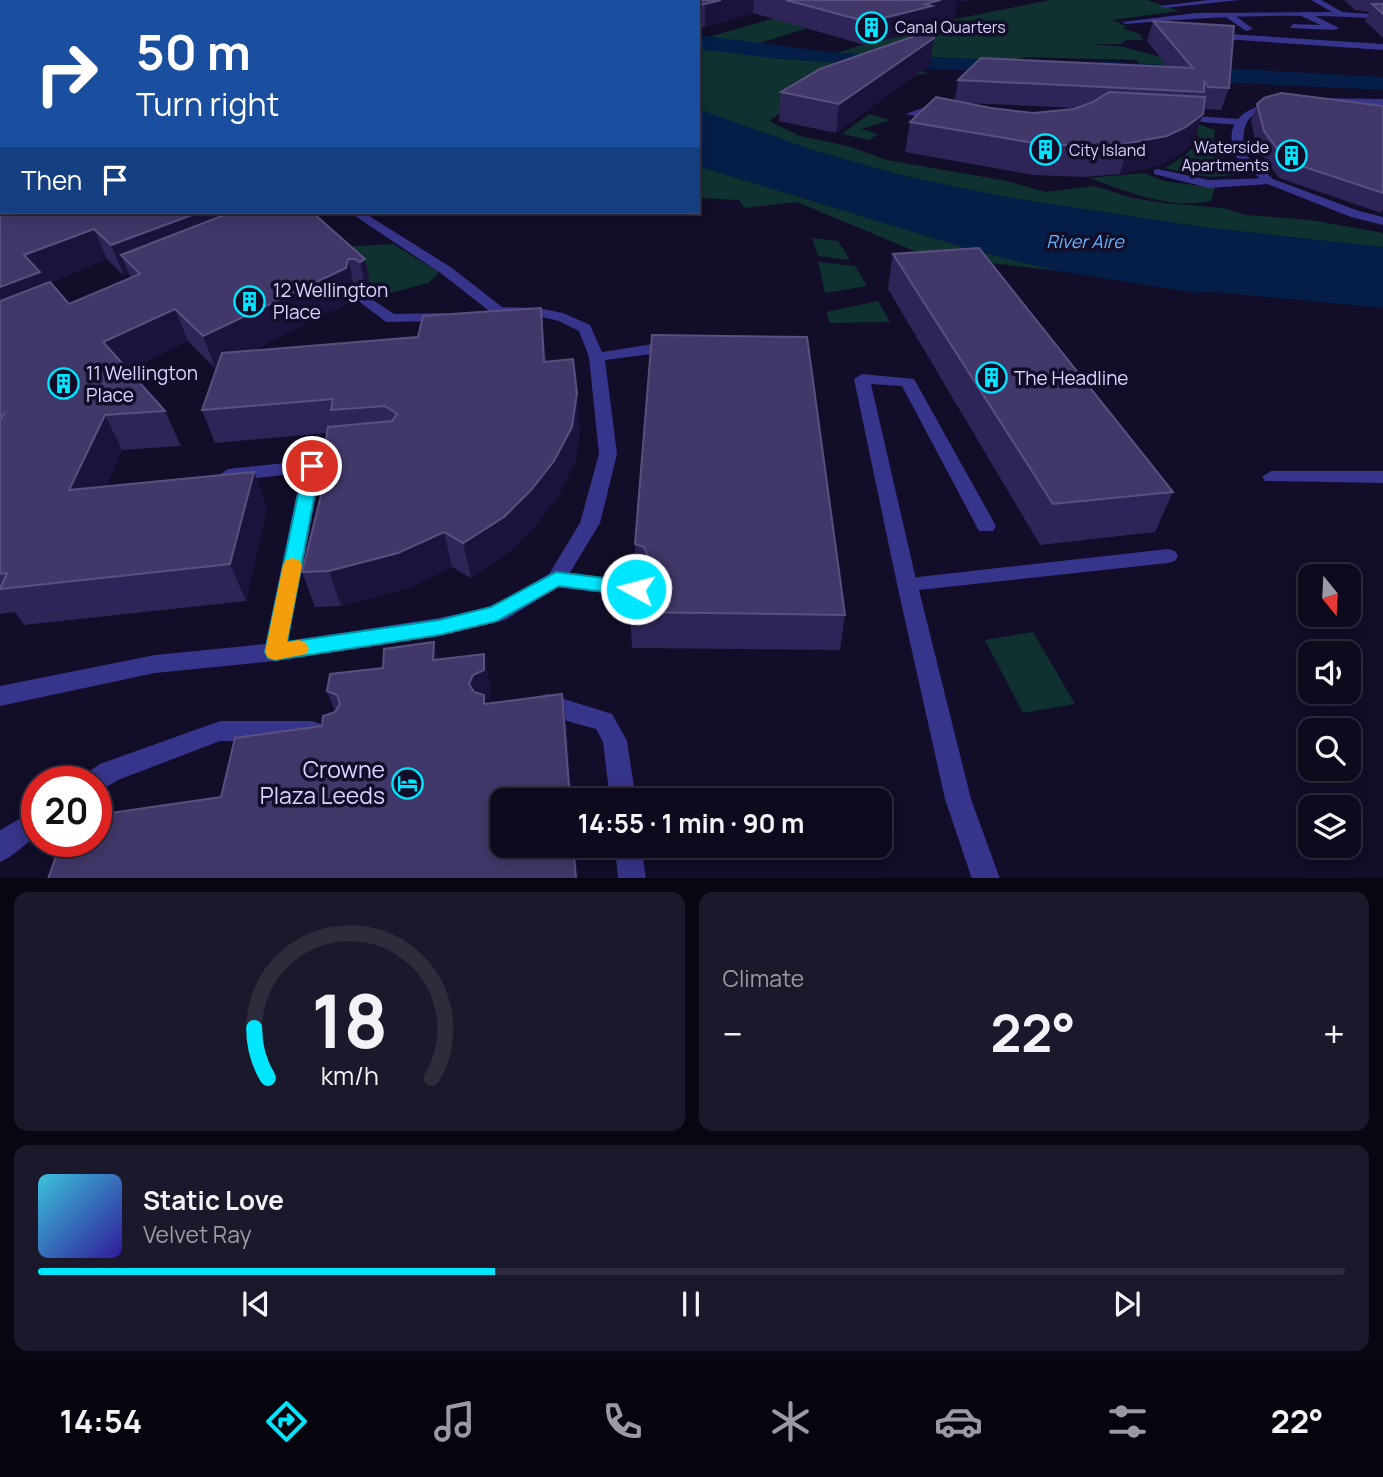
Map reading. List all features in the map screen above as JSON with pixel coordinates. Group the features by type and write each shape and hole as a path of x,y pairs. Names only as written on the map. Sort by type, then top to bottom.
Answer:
{"street":[{"path":"1155,0 1167,5 1236,0"},
{"path":"1315,0 1342,14"},
{"path":"1293,26 1335,28 1304,14"},
{"path":"1126,22 1196,15 1342,14 1383,17"},
{"path":"1230,16 1249,29"},
{"path":"1145,19 1173,30"},
{"path":"1199,36 1383,47"},
{"path":"1304,100 1383,102"},
{"path":"1287,102 1250,109 1239,121 1236,131 1239,154 1269,181 1355,214 1383,221"},
{"path":"952,123 911,114 933,107 960,109"},
{"path":"1166,118 1239,121"},
{"path":"1158,172 1209,184 1269,181"},
{"path":"358,214 447,271 498,311"},
{"path":"0,696 155,664 275,652 439,627 497,614 556,579 590,523 608,454 597,357 585,328 563,317 538,312 498,311 426,320 391,319 362,296"},
{"path":"597,357 659,348"},
{"path":"986,526 908,382 863,379 907,584 958,799 986,878"},
{"path":"275,652 315,454 368,450"},
{"path":"206,477 312,466"},
{"path":"1271,477 1383,477"},
{"path":"907,584 1168,556"},
{"path":"556,579 636,589"},
{"path":"513,708 548,704 604,721 615,741 621,788"},
{"path":"112,771 220,731 336,730"},
{"path":"0,849 5,842 21,832"},
{"path":"630,858 632,878"}],"green space":[{"path":"838,0 843,17 731,52 911,68 930,74 885,76 813,90 769,121 800,136 848,146 887,160 1007,181 1045,192 1095,186 1132,198 1223,208 1247,215 1311,220 1383,233 1383,248 1202,227 1014,199 846,164 700,117 700,39"},
{"path":"1050,0 1147,0 1179,11 1112,20 1128,27 1122,28 1140,34 1143,40 1125,40 1121,44 1091,44 1124,47 1202,68 1140,65 1136,60 1026,57 1011,61 837,53 925,25"},
{"path":"869,114 891,120 861,129 878,134 869,140 842,134"},
{"path":"1195,123 1215,130 1213,142 1234,174 1208,176 1165,168 1199,142"},
{"path":"700,167 976,251 1058,271 924,255 797,202 744,208 739,200 700,198"},
{"path":"1144,173 1164,181 1215,188 1211,201 1164,201 1089,178"},
{"path":"812,238 838,241 850,260 818,256"},
{"path":"393,244 439,272 428,283 379,296 327,248"},
{"path":"818,262 855,266 867,286 825,293"},
{"path":"878,301 890,322 830,323 826,312"},
{"path":"1033,632 1075,704 1023,713 985,640"}],"water":[{"path":"700,35 837,53 1114,65 1094,61 1383,77 1383,90 911,68 780,59 700,49"},
{"name":"River Aire","path":"700,110 813,150 912,178 1012,198 1202,227 1383,247 1383,308 1214,292 1196,293 1058,271 976,251 700,167"}],"building":[{"path":"700,0 721,0 700,5"},
{"path":"786,0 941,0 925,4 932,6 868,22"},
{"path":"1372,4 1383,4 1383,14"},
{"path":"1153,21 1234,26 1229,88 1208,87 1204,82 1204,92 958,80 981,58 1193,68"},
{"path":"929,31 934,38 839,104 781,92 820,69"},
{"path":"1109,92 1205,97 1203,114 1186,127 1167,136 1091,146 1040,144 910,122 936,97 1033,113 1074,109"},
{"path":"1281,93 1383,106 1383,193 1286,161 1264,131 1257,104 1264,98"},
{"path":"0,214 195,214 111,245 94,229 24,255 40,272 0,287"},
{"path":"227,214 314,214 365,259 360,262 348,259 346,268 203,336 175,309 103,342 165,411 105,415 69,490 254,472 230,564 0,589 7,573 0,574 0,420 4,414 0,416 0,301 50,282 69,304 140,274 121,255"},
{"path":"979,248 1173,492 1053,504 893,254"},
{"path":"541,308 544,362 573,359 577,393 572,427 554,461 531,490 504,517 463,543 444,532 398,553 329,571 302,572 330,459 323,459 328,427 392,421 397,414 385,406 331,410 333,399 202,410 222,353 418,337 423,316"},
{"path":"652,335 807,337 845,615 630,612 634,565 642,562 647,555 644,547 635,544"},
{"name":"Crowne Plaza Leeds","path":"434,642 433,660 484,654 484,670 473,675 469,684 474,692 484,695 484,704 562,694 569,788 490,788 490,858 574,858 576,878 48,878 56,857 112,857 112,813 221,797 235,738 322,726 323,716 335,712 340,704 337,695 327,691 330,674 383,668 384,649"}],"slow traffic":[{"path":"292,565 275,652 299,649"}],"place":[{"name":"Canal Quarters","path":"872,27"},
{"name":"City Island","path":"1046,150"},
{"name":"Waterside Apartments","path":"1292,156"},
{"name":"12 Wellington Place","path":"250,301"},
{"name":"The Headline","path":"991,378"},
{"name":"11 Wellington Place","path":"63,384"},
{"name":"Crowne Plaza Leeds","path":"408,783"}],"route":[{"path":"312,466 275,652 439,627 497,614 556,579 636,589"}]}
